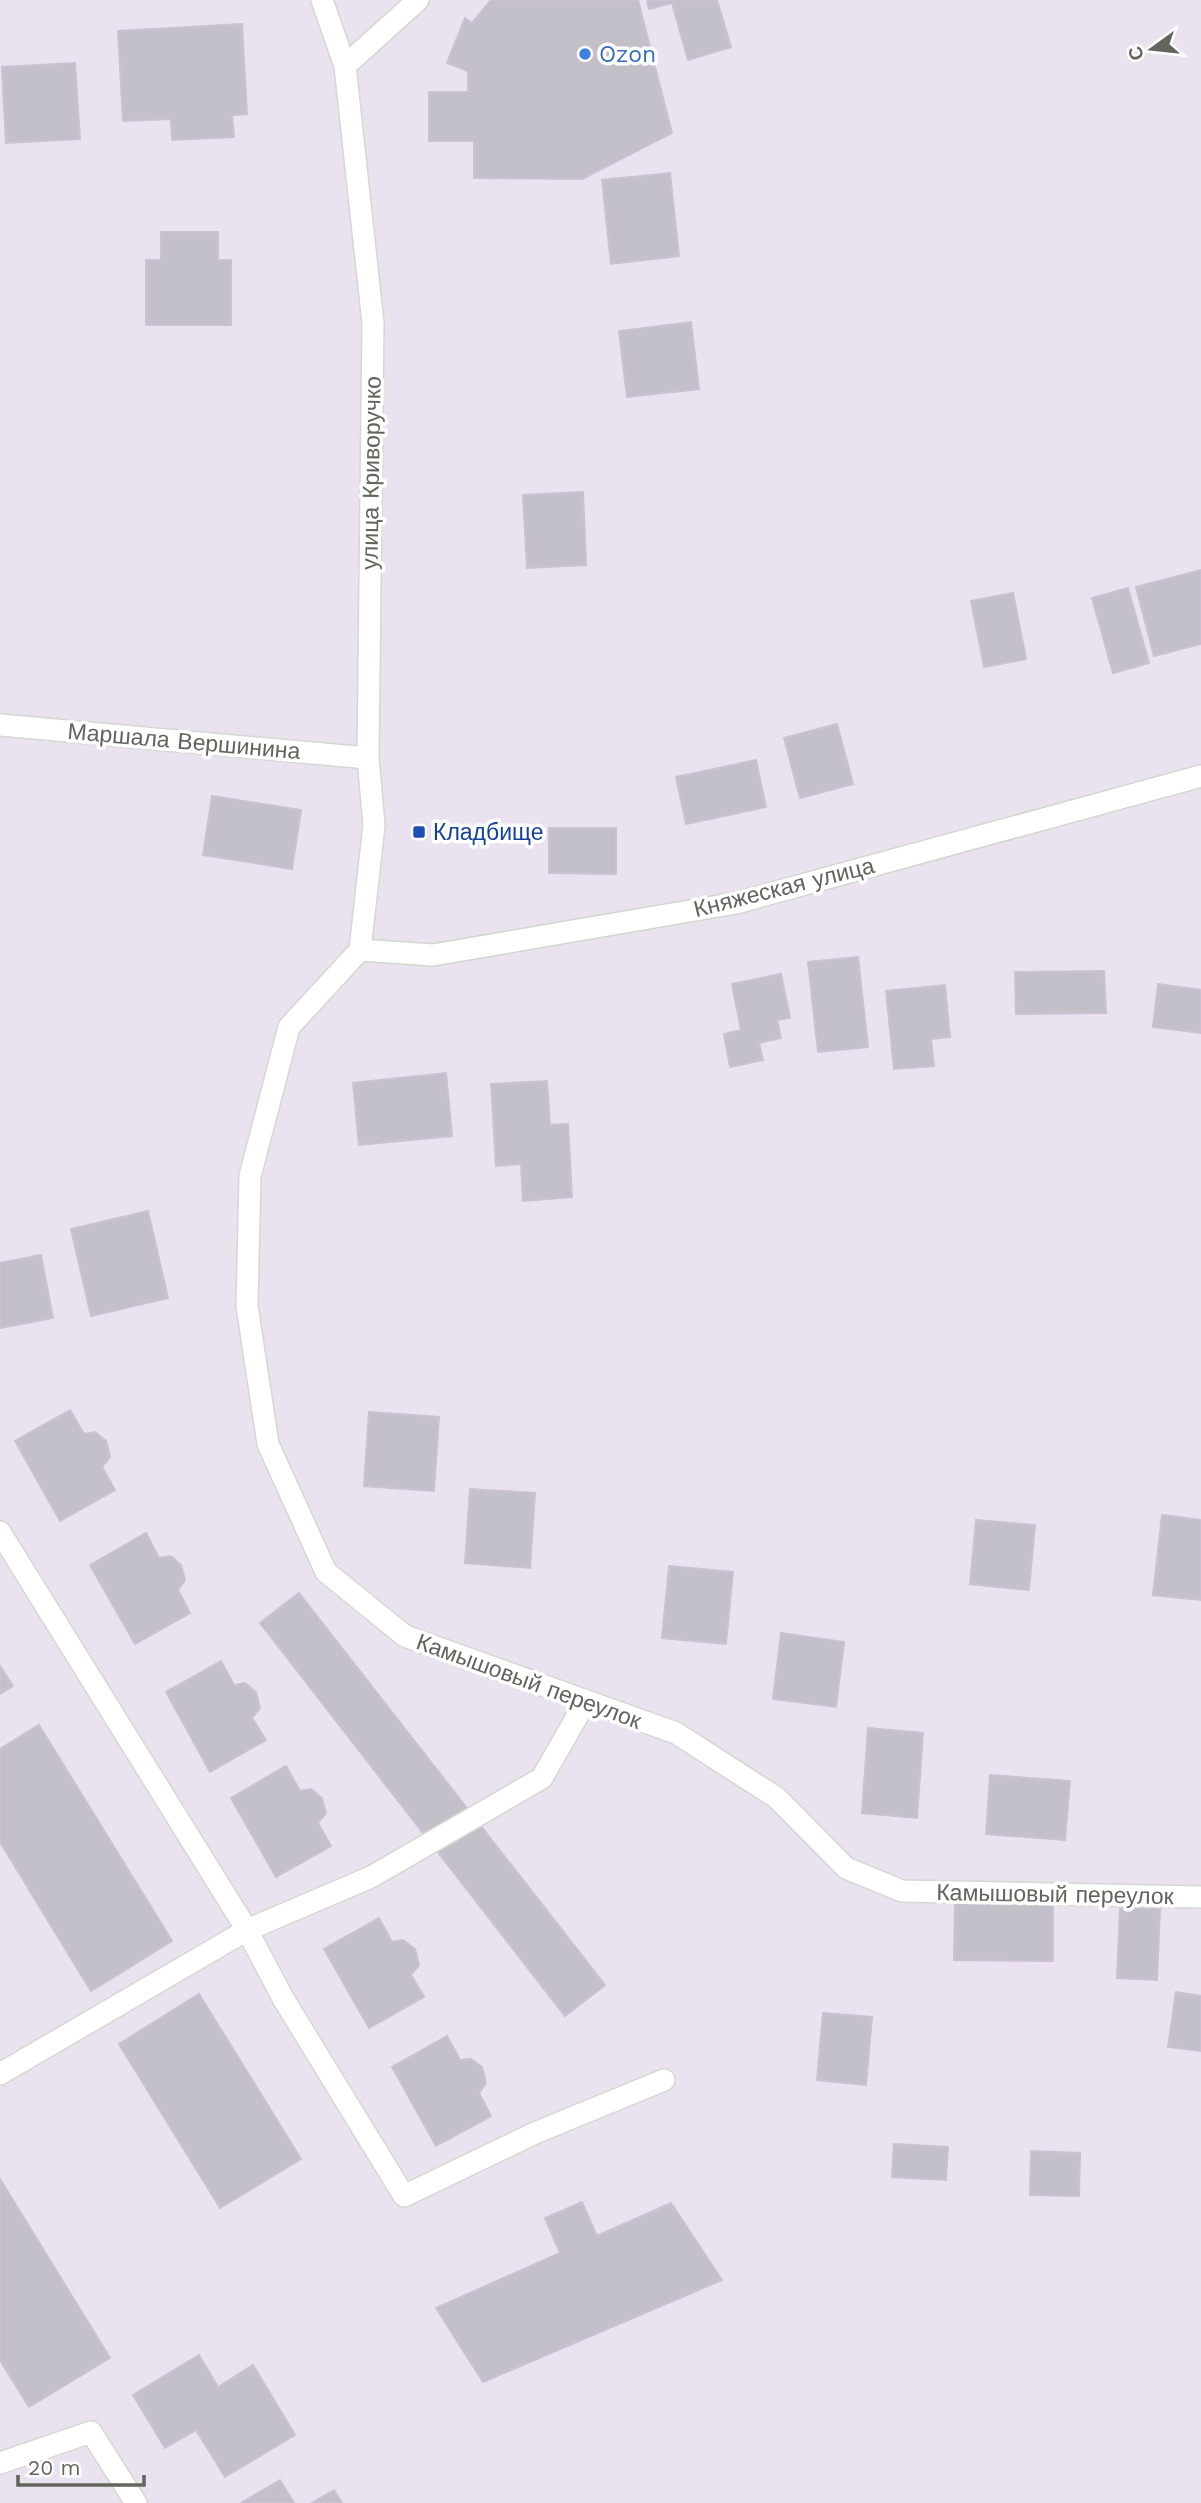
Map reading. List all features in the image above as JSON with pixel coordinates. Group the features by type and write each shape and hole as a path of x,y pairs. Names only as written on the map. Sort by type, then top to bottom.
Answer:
{"street":[{"name":"улица Криворучко","path":"322,0 345,66 373,323 368,758 374,825 360,950"},
{"path":"345,66 418,0"},
{"name":"Маршала Вершинина","path":"0,725 368,758"},
{"name":"Княжеская улица","path":"360,950 433,955 736,903 1201,776"},
{"name":"Камышовый переулок","path":"360,950 289,1027 250,1176 247,1306 268,1444 327,1572 405,1636 676,1734 777,1798 846,1868 902,1891 1201,1898"},
{"path":"0,1532 247,1930 284,2000 404,2196 535,2133 664,2080"},
{"path":"0,2074 247,1930 371,1877 542,1777 586,1701"},
{"path":"0,2463 91,2432 136,2503"}],"building":[{"path":"491,0 638,0 672,133 582,179 474,178 474,141 429,141 429,92 468,92 468,71 447,63 465,18 472,23"},
{"path":"647,0 717,0 731,47 688,60 672,3 649,9"},
{"path":"242,24 247,114 232,115 234,137 172,140 171,119 123,121 118,31"},
{"path":"75,63 80,139 6,143 2,67"},
{"path":"670,173 679,256 611,264 602,180"},
{"path":"161,232 218,232 218,260 231,260 231,325 146,325 146,260 161,260"},
{"path":"691,322 699,389 627,397 619,331"},
{"path":"583,492 586,565 527,568 523,495"},
{"path":"1201,570 1201,644 1154,656 1136,587"},
{"path":"1128,588 1149,663 1113,673 1092,598"},
{"path":"1013,593 1026,659 984,667 971,601"},
{"path":"837,724 853,784 800,798 784,738"},
{"path":"756,760 766,807 686,824 676,777"},
{"path":"212,796 301,810 292,869 203,855"},
{"path":"549,828 616,828 616,874 549,873"},
{"path":"858,957 868,1047 818,1052 808,962"},
{"path":"1104,971 1106,1013 1016,1014 1015,972"},
{"path":"781,974 790,1018 777,1020 781,1038 759,1043 763,1060 730,1067 724,1034 741,1030 732,984"},
{"path":"1158,984 1201,990 1201,1033 1153,1027"},
{"path":"945,985 950,1037 931,1039 934,1066 894,1069 886,991"},
{"path":"446,1073 452,1136 359,1145 353,1083"},
{"path":"547,1081 550,1125 568,1124 572,1197 523,1201 521,1164 496,1166 491,1084"},
{"path":"148,1211 168,1298 91,1316 71,1229"},
{"path":"41,1255 53,1318 0,1328 0,1263"},
{"path":"70,1410 84,1434 95,1432 106,1441 110,1457 102,1467 115,1490 60,1521 15,1441"},
{"path":"369,1412 439,1417 434,1491 364,1486"},
{"path":"470,1489 535,1493 530,1568 465,1563"},
{"path":"1162,1515 1201,1520 1201,1600 1153,1595"},
{"path":"976,1520 1035,1525 1029,1590 970,1584"},
{"path":"146,1533 159,1558 171,1556 181,1565 185,1580 178,1590 190,1613 135,1644 90,1565"},
{"path":"669,1566 733,1572 726,1644 662,1638"},
{"path":"299,1593 605,1985 565,2016 260,1623"},
{"path":"781,1633 844,1642 836,1707 773,1699"},
{"path":"221,1661 234,1685 245,1683 256,1692 260,1708 252,1718 266,1740 210,1772 166,1692"},
{"path":"0,1666 13,1686 0,1694"},
{"path":"39,1725 172,1941 91,1991 0,1842 0,1749"},
{"path":"868,1728 923,1733 917,1818 862,1813"},
{"path":"286,1766 300,1791 311,1789 322,1798 326,1813 318,1823 331,1846 276,1877 231,1798"},
{"path":"990,1775 1070,1781 1065,1840 986,1834"},
{"path":"955,1900 1053,1902 1053,1961 954,1960"},
{"path":"1120,1908 1160,1909 1157,1980 1117,1978"},
{"path":"379,1918 392,1942 403,1940 415,1949 419,1965 411,1975 424,1997 369,2028 324,1949"},
{"path":"1176,1992 1201,1996 1201,2051 1168,2047"},
{"path":"199,1994 301,2159 220,2208 119,2044"},
{"path":"823,2013 872,2017 866,2085 817,2080"},
{"path":"447,2036 460,2060 471,2059 482,2067 486,2083 479,2093 491,2116 436,2146 392,2067"},
{"path":"894,2144 948,2147 946,2180 892,2177"},
{"path":"1031,2151 1080,2153 1079,2196 1030,2195"},
{"path":"0,2179 110,2358 29,2407 0,2360"},
{"path":"582,2202 597,2236 671,2203 722,2280 483,2382 436,2308 560,2253 545,2218"},
{"path":"199,2355 218,2387 253,2365 295,2435 225,2477 196,2430 165,2448 133,2395"},
{"path":"280,2480 294,2503 241,2503"},
{"path":"334,2490 342,2503 312,2503"}],"place":[{"name":"Ozon","path":"585,54"},
{"name":"Кладбище","path":"419,832"}]}
